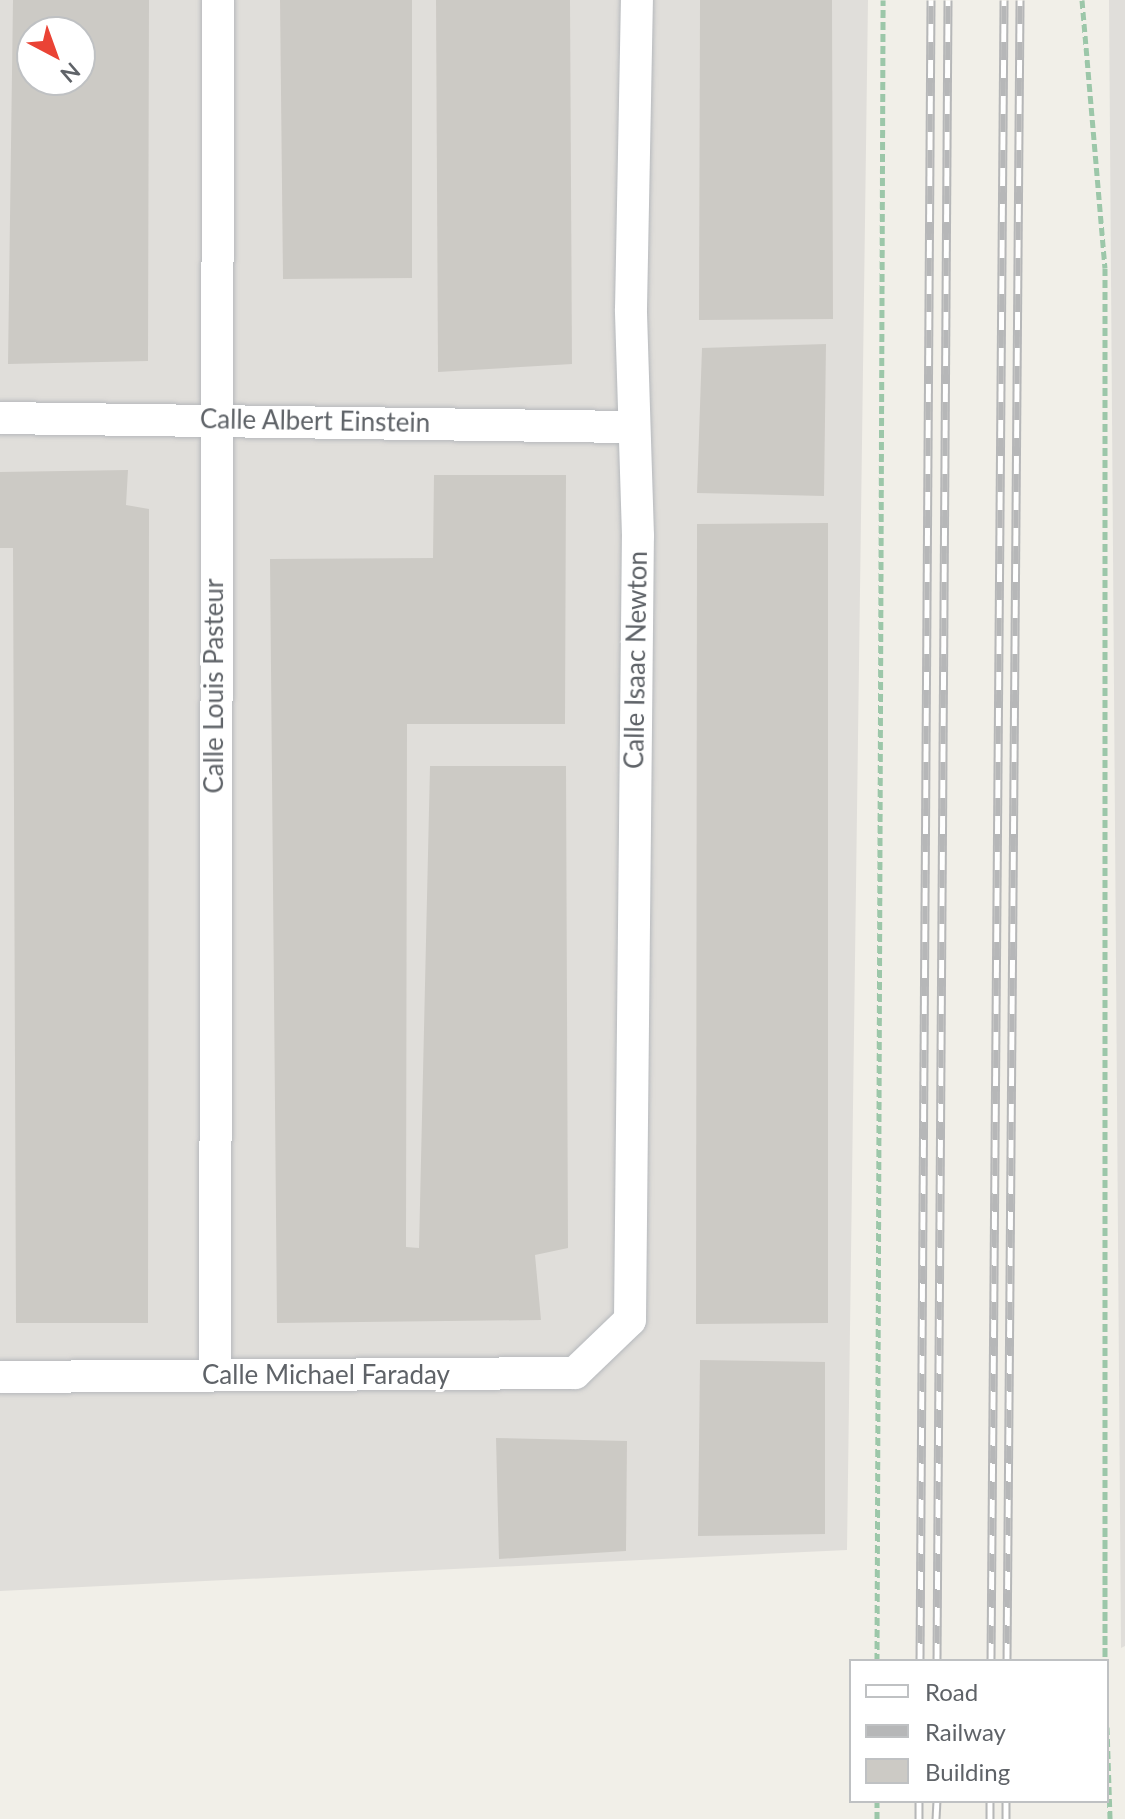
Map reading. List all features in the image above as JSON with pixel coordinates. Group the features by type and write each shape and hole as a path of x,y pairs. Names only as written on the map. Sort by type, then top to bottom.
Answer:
{"street":[{"name":"Calle Louis Pasteur","path":"215,1373 218,0"},
{"name":"Calle Isaac Newton","path":"630,1320 638,536 631,427 637,0"},
{"name":"Calle Albert Einstein","path":"0,418 215,418 631,427"},
{"name":"Calle Michael Faraday","path":"0,1377 215,1373 575,1373 630,1320"}],"path":[{"path":"877,1659 883,0"},
{"path":"1082,0 1105,268 1105,1659"},
{"path":"1109,1788 1110,1819"}],"shaded area":[{"path":"0,0 868,0 847,1550 0,1591"},
{"path":"1109,0 1125,0 1125,1646 1121,1648"}],"building":[{"path":"13,0 149,0 148,361 8,364"},
{"path":"280,0 412,0 412,278 283,279"},
{"path":"436,0 570,0 572,364 438,372"},
{"path":"700,0 832,0 833,319 699,320"},
{"path":"826,344 824,496 697,493 702,348"},
{"path":"128,470 126,505 149,509 148,1323 16,1323 13,548 0,548 0,472"},
{"path":"434,475 566,475 565,724 407,724 406,1247 419,1248 430,766 566,766 568,1248 535,1255 541,1320 277,1323 270,559 433,558"},
{"path":"828,523 828,1323 696,1324 697,524"},
{"path":"700,1360 825,1362 825,1534 698,1536"},
{"path":"496,1438 627,1441 626,1551 499,1559"}],"railway":[{"path":"920,1659 931,0"},
{"path":"937,1659 948,0"},
{"path":"991,1659 1004,0"},
{"path":"1007,1659 1020,0"},
{"path":"919,1803 919,1819"},
{"path":"936,1819 937,1803"},
{"path":"990,1803 990,1819"},
{"path":"1006,1803 1006,1819"}]}
